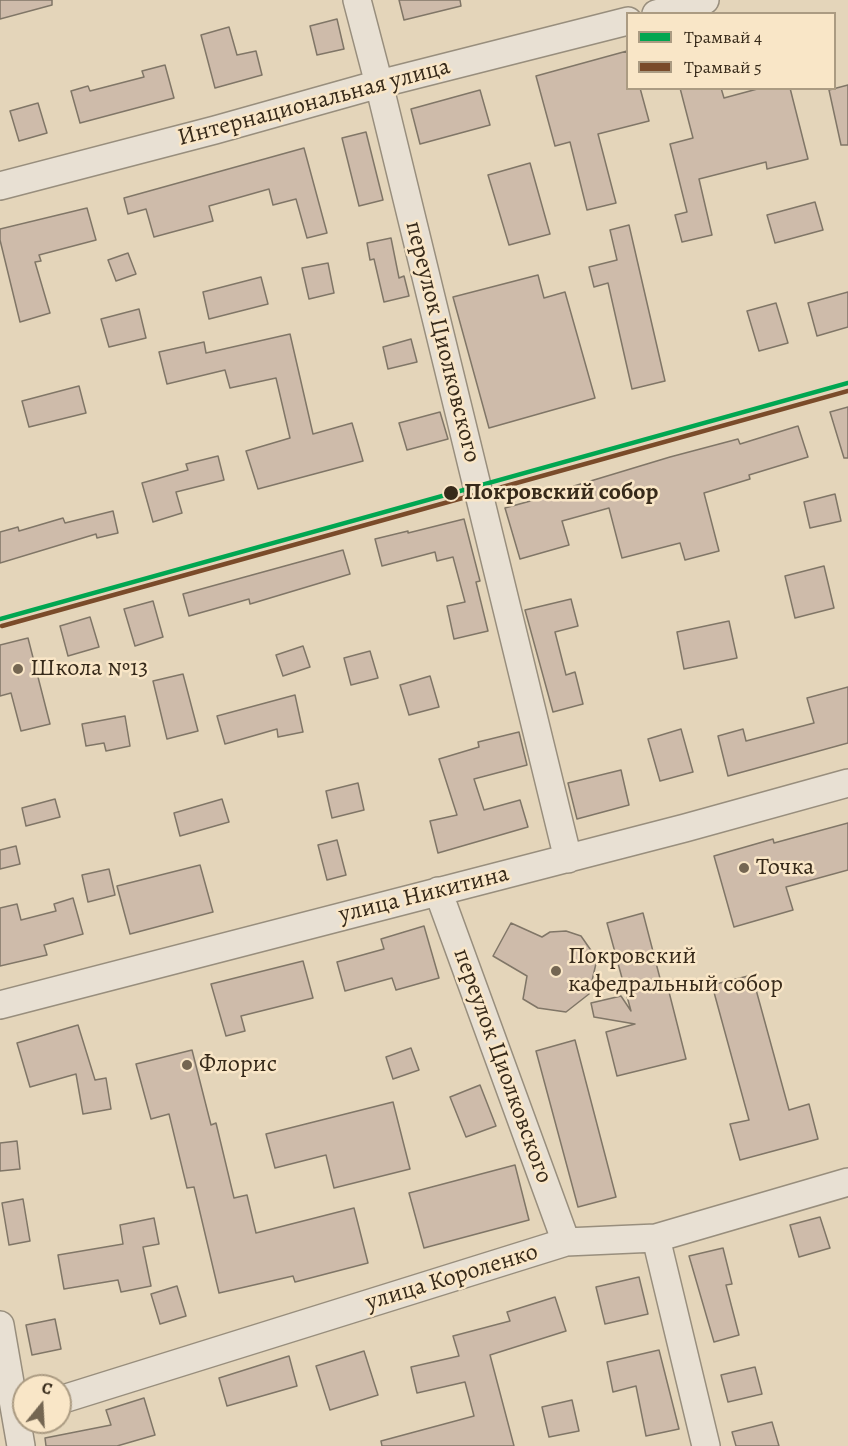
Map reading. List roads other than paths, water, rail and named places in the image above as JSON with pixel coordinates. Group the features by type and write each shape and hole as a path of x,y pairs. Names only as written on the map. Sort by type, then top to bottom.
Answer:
{"street":[{"name":"переулок Циолковского","path":"357,0 568,858"},
{"path":"663,12 705,0"},
{"name":"Интернациональная улица","path":"0,186 379,84 626,21"},
{"name":"улица Никитина","path":"0,1005 685,828 848,783"},
{"name":"переулок Циолковского","path":"438,891 566,1242"},
{"name":"улица Короленко","path":"72,1396 566,1242 656,1238 848,1182"},
{"path":"656,1238 706,1446"},
{"path":"0,1325 12,1407"}],"tram line":[{"name":"4","path":"0,619 848,383"},
{"name":"5","path":"2,626 848,391"}],"place":[{"name":"Покровский собор","path":"451,493"},
{"name":"Школа №13","path":"18,669"},
{"name":"Точка","path":"744,868"},
{"name":"Покровский кафедральный собор","path":"556,971"},
{"name":"Флорис","path":"187,1065"}]}
